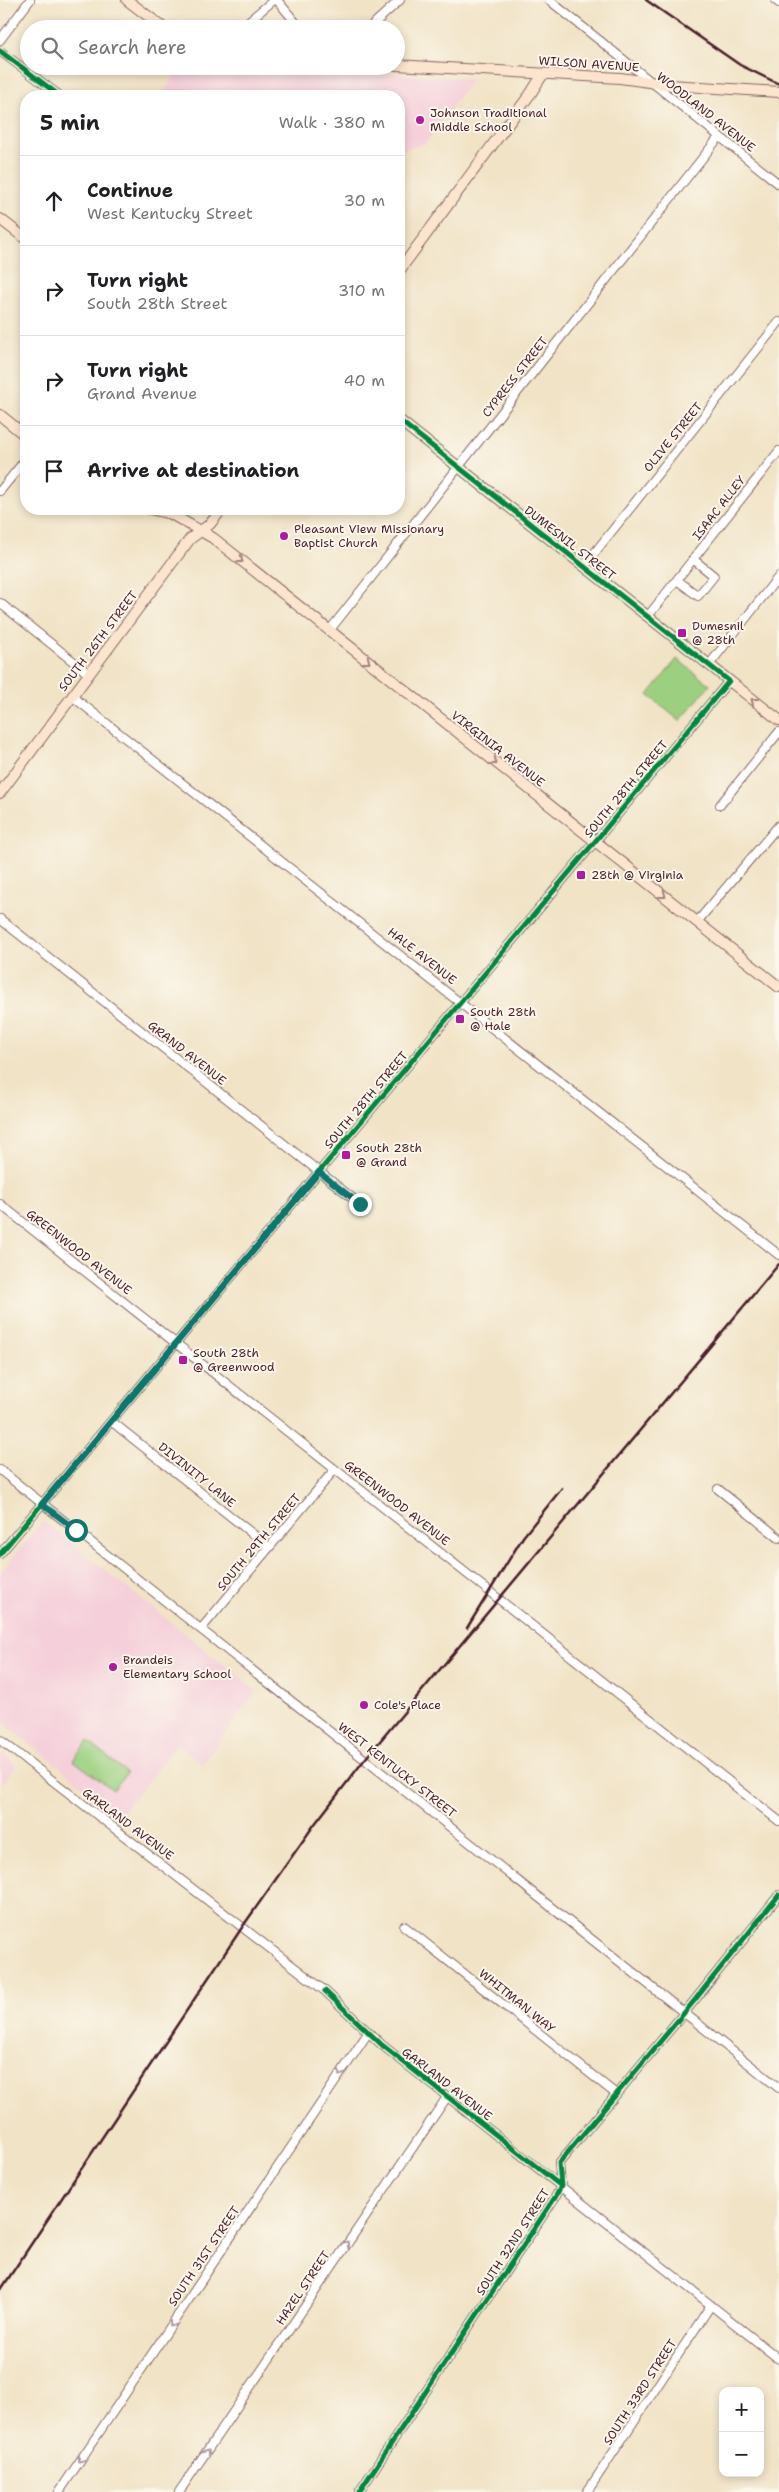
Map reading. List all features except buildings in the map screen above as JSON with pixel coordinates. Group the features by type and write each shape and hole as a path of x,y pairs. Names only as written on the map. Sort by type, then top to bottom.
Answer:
{"main road":[{"path":"127,0 153,20"},
{"name":"WILSON AVENUE","path":"405,66 648,81 671,85 779,92"},
{"path":"405,263 531,93 543,74"},
{"path":"0,219 20,234"},
{"path":"0,415 20,431"},
{"name":"DUMESNIL STREET","path":"405,425 779,720"},
{"name":"VIRGINIA AVENUE","path":"173,515 212,538 779,987"},
{"name":"SOUTH 26TH STREET","path":"0,792 187,544 210,524 217,515"}],"street":[{"path":"0,40 30,0"},
{"path":"250,20 276,0 293,20"},
{"path":"378,20 400,0"},
{"name":"WOODLAND AVENUE","path":"549,0 779,184"},
{"path":"775,0 779,3"},
{"path":"0,51 20,66"},
{"path":"32,75 52,90"},
{"name":"CYPRESS STREET","path":"329,631 719,137"},
{"name":"OLIVE STREET","path":"584,566 779,322"},
{"name":"ISAAC ALLEY","path":"648,616 779,451"},
{"path":"0,491 20,466"},
{"path":"677,580 698,596 704,590 714,576 693,559"},
{"path":"709,666 779,576"},
{"path":"0,603 90,674"},
{"name":"SOUTH 28TH STREET","path":"0,1554 729,681"},
{"name":"HALE AVENUE","path":"72,696 779,1255"},
{"path":"720,805 779,732"},
{"path":"697,922 779,825"},
{"name":"GRAND AVENUE","path":"0,919 360,1204"},
{"name":"GREENWOOD AVENUE","path":"0,1204 779,1821"},
{"name":"DIVINITY LANE","path":"111,1421 270,1547"},
{"name":"SOUTH 29TH STREET","path":"201,1629 335,1469"},
{"name":"WEST KENTUCKY STREET","path":"0,1470 779,2088"},
{"path":"718,1489 779,1538"},
{"name":"GARLAND AVENUE","path":"0,1740 325,1991 368,2033 779,2360"},
{"name":"SOUTH 32ND STREET","path":"359,2492 556,2196 561,2186 559,2163 779,1895"},
{"name":"WHITMAN WAY","path":"404,1926 616,2094"},
{"name":"SOUTH 31ST STREET","path":"59,2492 368,2033"},
{"name":"HAZEL STREET","path":"180,2492 447,2097"},
{"name":"SOUTH 33RD STREET","path":"587,2492 711,2305"}],"shaded area":[{"name":"Johnson Traditional Middle School","path":"175,75 405,75 472,79 425,144 405,149 405,90 164,90"},
{"name":"Brandeis Elementary School","path":"43,1521 257,1691 202,1764 177,1744 120,1815 0,1720 0,1573"},
{"path":"0,1752 16,1765 0,1787"}],"green space":[{"path":"677,659 710,685 680,721 648,695"},
{"path":"88,1741 127,1773 113,1790 73,1760"}],"railway":[{"path":"646,0 740,65 779,84"},
{"path":"0,2291 243,1926 314,1825 365,1759 779,1264"},
{"path":"467,1628 523,1537 562,1488"}],"cycle path":[{"path":"0,51 20,66"},
{"path":"32,75 52,90"},
{"path":"0,1554 729,681 405,425"},
{"path":"359,2492 556,2196 561,2186 559,2163 694,2001 779,1895"},
{"path":"325,1991 382,2045 561,2186"}],"place":[{"name":"Johnson Traditional Middle School","path":"420,120"},
{"name":"Pleasant View Missionary Baptist Church","path":"284,536"},
{"name":"Dumesnil @ 28th","path":"682,633"},
{"name":"28th @ Virginia","path":"581,875"},
{"name":"South 28th @ Hale","path":"460,1019"},
{"name":"South 28th @ Grand","path":"346,1155"},
{"name":"South 28th @ Greenwood","path":"183,1360"},
{"name":"Brandeis Elementary School","path":"113,1667"},
{"name":"Cole's Place","path":"364,1705"}],"route":[{"path":"76,1530 42,1504 319,1172 360,1204"}]}
